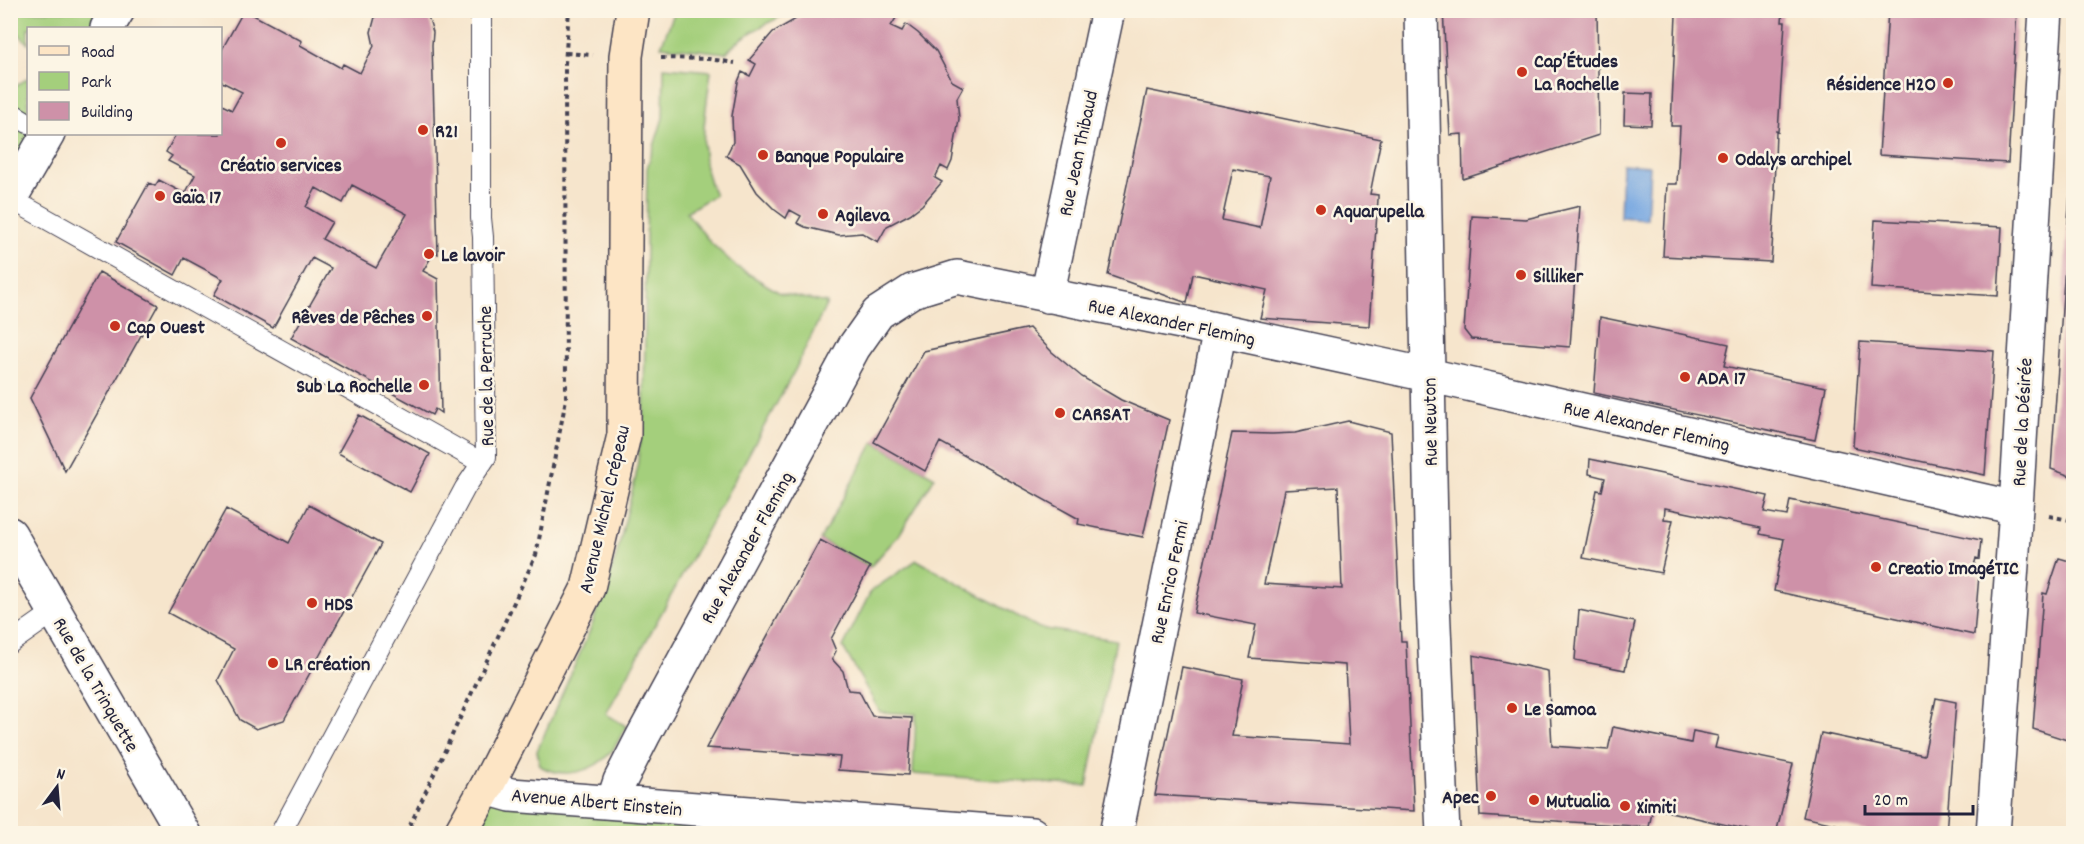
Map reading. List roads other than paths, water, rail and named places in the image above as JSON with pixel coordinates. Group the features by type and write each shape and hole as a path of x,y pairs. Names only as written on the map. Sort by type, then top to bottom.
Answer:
{"street":[{"path":"108,27 118,10"},
{"name":"Avenue Michel Crépeau","path":"460,834 486,788 588,588 624,435 626,56 633,10"},
{"name":"Rue Jean Thibaud","path":"1047,296 1108,10"},
{"name":"Rue Newton","path":"1421,10 1432,580 1443,834"},
{"name":"Rue de la Désirée","path":"1993,834 2016,508 2046,10"},
{"path":"11,199 46,135"},
{"name":"Rue Alexander Fleming","path":"613,802 620,781 643,736 854,347 878,313 912,291 957,277 1428,375 2016,508"},
{"name":"Rue Enrico Fermi","path":"1116,834 1220,330"},
{"name":"Rue de la Trinquette","path":"10,534 184,834"},
{"name":"Avenue Albert Einstein","path":"486,788 511,795 1032,834"}],"lane":[{"name":"Rue de la Perruche","path":"280,834 465,488 486,457 481,218 481,10"},
{"path":"10,112 27,122"},
{"path":"11,199 482,463"},
{"path":"10,643 54,612"}],"water":[{"path":"1622,164 1650,166 1647,219 1620,217"}],"place":[{"name":"Cap’Études La Rochelle","path":"1522,72"},
{"name":"Résidence H2O","path":"1948,83"},
{"name":"R21","path":"423,130"},
{"name":"Créatio services","path":"281,143"},
{"name":"Banque Populaire","path":"763,155"},
{"name":"Odalys archipel","path":"1723,158"},
{"name":"Gaïa 17","path":"160,196"},
{"name":"Aquarupella","path":"1321,210"},
{"name":"Agileva","path":"823,214"},
{"name":"Le lavoir","path":"429,254"},
{"name":"Silliker","path":"1521,275"},
{"name":"Rêves de Pêches","path":"427,316"},
{"name":"Cap Ouest","path":"115,326"},
{"name":"ADA 17","path":"1685,377"},
{"name":"Sub La Rochelle","path":"424,385"},
{"name":"CARSAT","path":"1060,413"},
{"name":"Creatio ImagéTIC","path":"1876,567"},
{"name":"HDS","path":"312,603"},
{"name":"LR création","path":"273,663"},
{"name":"Le Samoa","path":"1512,708"},
{"name":"Apec","path":"1491,796"},
{"name":"Mutualia","path":"1534,800"},
{"name":"Ximiti","path":"1625,806"}]}
